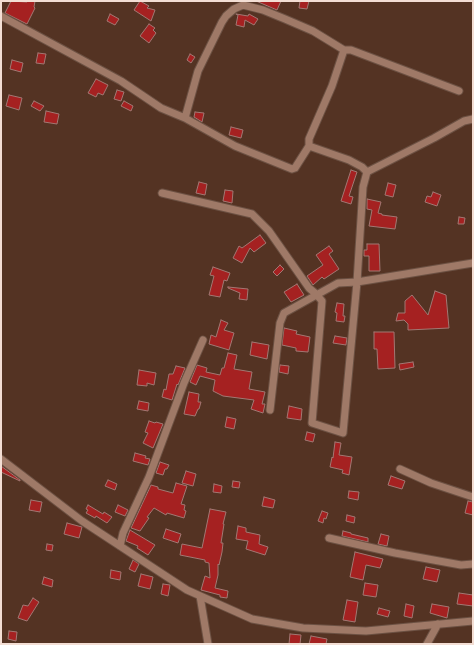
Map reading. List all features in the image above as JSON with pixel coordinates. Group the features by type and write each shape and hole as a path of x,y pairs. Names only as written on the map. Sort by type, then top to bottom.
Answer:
{"street":[{"path":"185,118 198,71 226,16 234,9 243,5 263,10 313,32 344,50 351,50 459,91"},
{"path":"1,16 120,81 161,108 185,118 235,146 292,169 295,168 309,146 309,139 332,86 344,50"},
{"path":"162,193 252,214 268,232 309,288 322,301 312,423 343,433 357,282 363,187 367,172 464,121 473,119"},
{"path":"309,146 349,160 362,167 367,172"},
{"path":"270,410 280,323 284,313 338,283 357,282 473,263"},
{"path":"120,546 123,533 149,477 184,383 203,340"},
{"path":"1,460 82,520 187,590 252,619 303,628 366,631 473,621"},
{"path":"400,469 431,483 473,497"},
{"path":"329,538 396,553 462,565 473,564"},
{"path":"200,596 208,644"},
{"path":"427,644 438,624"}],"building":[{"path":"11,1 35,1 35,8 27,24 5,13"},
{"path":"140,1 149,6 147,8 155,10 151,21 134,10"},
{"path":"256,1 281,1 277,10"},
{"path":"300,1 309,1 307,9 299,8"},
{"path":"110,14 119,19 115,25 107,21"},
{"path":"236,14 248,16 249,14 258,19 254,25 245,20 244,27 236,25 238,15"},
{"path":"149,24 155,28 153,30 156,33 149,43 140,36"},
{"path":"38,53 46,54 44,64 36,63"},
{"path":"190,54 195,57 191,63 187,60"},
{"path":"12,60 23,63 21,72 10,69"},
{"path":"96,79 108,85 103,95 98,93 96,97 88,93"},
{"path":"117,90 124,92 121,101 114,99"},
{"path":"9,95 22,98 19,110 6,106"},
{"path":"34,101 44,106 40,111 31,106"},
{"path":"124,101 133,106 131,111 121,106"},
{"path":"46,111 59,114 57,124 44,122"},
{"path":"195,112 204,113 202,122 194,117"},
{"path":"231,127 243,130 241,138 229,135"},
{"path":"351,170 357,172 349,196 353,197 351,204 341,201"},
{"path":"199,182 207,184 205,195 196,193"},
{"path":"388,183 396,185 393,197 385,195"},
{"path":"225,190 233,191 232,203 223,201"},
{"path":"433,192 441,195 437,206 425,202 427,196 431,197"},
{"path":"367,199 381,202 378,213 397,217 395,229 369,226 372,210 367,209"},
{"path":"459,217 465,218 464,224 458,224"},
{"path":"260,235 266,243 254,252 250,248 242,263 233,258 239,246 242,248"},
{"path":"367,244 379,244 380,271 369,271 369,256 364,256 364,250 367,250"},
{"path":"329,246 333,251 329,254 339,269 324,279 322,277 313,285 307,276 323,265 316,255"},
{"path":"280,265 284,269 277,276 273,272"},
{"path":"213,267 230,273 227,281 224,280 220,297 209,295 214,276 210,275"},
{"path":"297,284 304,295 291,302 284,292"},
{"path":"228,287 248,289 247,300 239,299 240,293"},
{"path":"435,291 446,295 449,328 408,330 408,324 404,320 396,321 398,313 405,313 405,301 412,295 428,315"},
{"path":"337,303 344,304 344,322 336,321 337,313 335,312"},
{"path":"221,320 228,323 224,330 234,333 229,350 209,344 211,335 216,337"},
{"path":"284,328 297,331 296,334 310,337 308,352 296,351 296,348 282,345"},
{"path":"374,332 394,332 395,368 378,369 377,349 374,349"},
{"path":"335,336 347,338 346,345 333,343"},
{"path":"252,342 269,345 267,359 250,355"},
{"path":"228,353 237,355 234,369 252,372 249,389 265,392 262,404 265,404 263,413 251,409 254,400 223,396 213,391 215,380 200,376 196,385 190,382 197,365 207,368 206,372 220,375 222,368 224,368"},
{"path":"413,362 414,367 400,370 399,364"},
{"path":"280,365 289,366 288,374 279,372"},
{"path":"176,366 185,368 178,385 177,384 172,400 162,397 164,389 166,390 169,374 173,374"},
{"path":"139,370 156,373 154,385 147,383 147,386 137,385"},
{"path":"189,392 199,394 198,402 201,402 195,416 184,414"},
{"path":"139,401 149,403 148,411 137,409"},
{"path":"289,406 302,409 301,420 287,418"},
{"path":"227,417 236,419 234,429 225,427"},
{"path":"149,421 163,424 153,448 143,443 148,433 145,432"},
{"path":"307,432 315,434 313,442 305,440"},
{"path":"335,442 341,443 339,455 352,457 349,475 342,473 343,470 330,467"},
{"path":"135,453 146,456 145,458 150,459 148,465 133,461"},
{"path":"160,462 169,465 167,469 165,469 163,475 156,473"},
{"path":"1,466 20,480 20,481 1,472"},
{"path":"186,471 196,474 193,486 182,483"},
{"path":"391,476 405,481 402,489 388,485"},
{"path":"108,480 117,484 115,490 105,486"},
{"path":"233,481 240,482 239,488 232,487"},
{"path":"176,483 187,486 181,504 185,505 184,510 186,511 184,518 167,513 166,515 154,508 147,517 149,518 140,531 131,528 151,485 158,487 158,489 173,493"},
{"path":"214,484 222,486 221,493 213,492"},
{"path":"349,491 359,492 358,500 348,498"},
{"path":"264,497 275,500 273,508 262,506"},
{"path":"31,500 42,502 40,512 29,510"},
{"path":"468,501 473,502 473,515 465,513"},
{"path":"88,505 103,514 104,512 112,517 107,523 96,516 95,518 86,513 88,510 86,509"},
{"path":"118,505 128,510 125,516 115,512"},
{"path":"210,509 226,512 221,543 223,543 222,552 219,565 218,564 218,575 215,588 228,591 227,598 201,590 205,576 210,578 209,563 205,562 205,560 180,555 182,544 202,548"},
{"path":"322,511 328,513 326,519 324,518 323,523 318,521"},
{"path":"347,515 355,517 354,523 346,521"},
{"path":"67,523 82,527 79,538 64,534"},
{"path":"238,526 246,528 246,532 260,535 259,544 268,547 265,555 246,549 248,541 236,539"},
{"path":"166,529 181,534 178,543 163,538"},
{"path":"130,530 155,545 148,555 137,548 138,546 126,541"},
{"path":"343,531 368,538 368,542 342,536"},
{"path":"381,534 389,536 387,546 378,544"},
{"path":"47,544 53,545 52,551 46,550"},
{"path":"355,552 383,559 380,568 366,565 363,580 350,577"},
{"path":"133,560 139,564 135,572 129,569"},
{"path":"426,567 440,570 437,582 423,579"},
{"path":"111,570 121,572 120,580 110,578"},
{"path":"141,574 153,577 150,589 138,586"},
{"path":"44,577 53,580 52,587 42,584"},
{"path":"365,583 378,585 376,597 363,595"},
{"path":"163,584 170,585 168,596 161,594"},
{"path":"459,593 473,595 473,606 457,604"},
{"path":"33,598 39,602 27,621 18,618 23,605 28,606"},
{"path":"347,600 358,602 355,622 343,620"},
{"path":"406,604 414,606 412,618 404,616"},
{"path":"432,604 449,607 447,618 430,613"},
{"path":"379,608 390,611 388,617 377,614"},
{"path":"9,631 17,632 16,641 8,639"},
{"path":"290,634 301,635 300,644 289,644"},
{"path":"311,636 327,639 326,644 309,644"}]}
